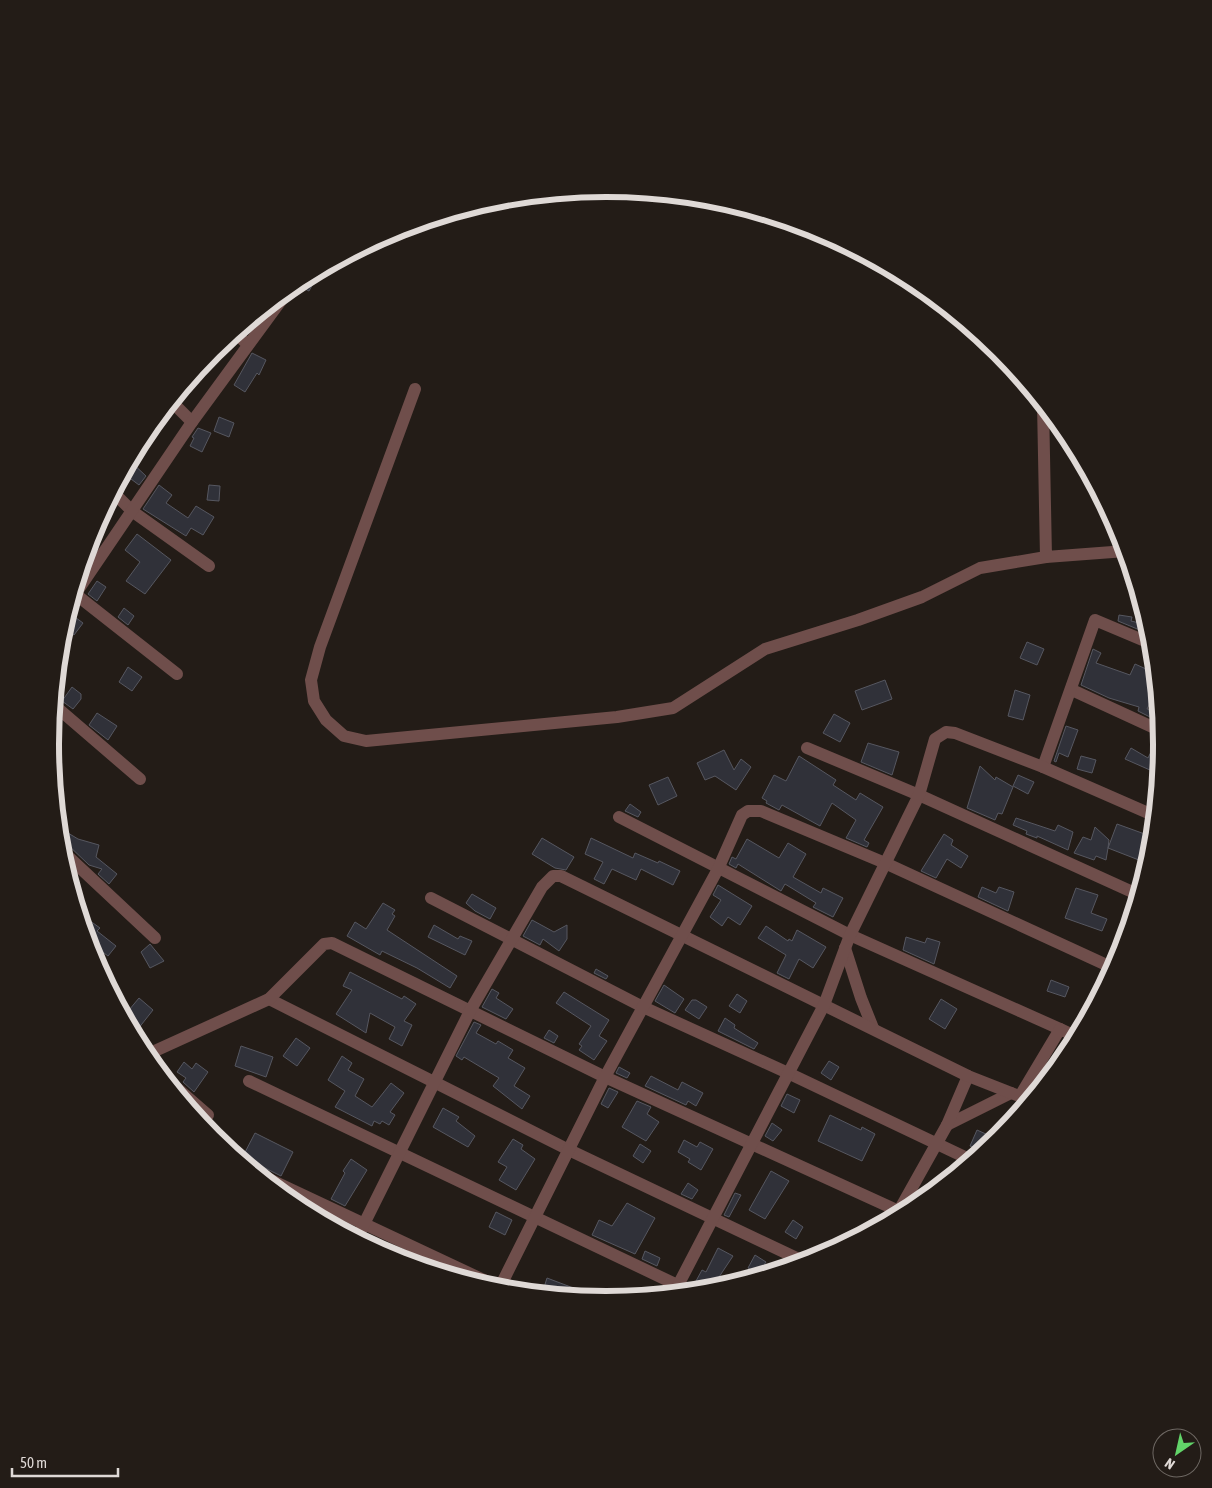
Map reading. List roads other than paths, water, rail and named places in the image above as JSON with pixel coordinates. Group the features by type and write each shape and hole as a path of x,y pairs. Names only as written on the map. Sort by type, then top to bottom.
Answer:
{"street":[{"path":"85,578 192,422 274,309"},
{"path":"241,337 248,345"},
{"path":"415,389 320,647 310,680 314,701 326,720 344,736 366,741 617,717 673,708 765,649 858,620 922,597 980,568 1046,557 1118,552"},
{"path":"176,406 192,422"},
{"path":"1043,415 1046,557"},
{"path":"118,497 132,511 209,566"},
{"path":"78,599 177,674"},
{"path":"1043,767 1072,690 1095,620 1144,640"},
{"path":"1072,690 1153,727"},
{"path":"60,709 140,779"},
{"path":"677,1287 753,1146 788,1072 824,1004 850,935 919,794 935,739 946,732 955,734 1043,767 1149,813"},
{"path":"807,748 919,794 1133,893"},
{"path":"504,1282 535,1215 605,1077 718,869 742,815 748,811 761,811 885,863 1107,965"},
{"path":"618,817 850,935 1070,1034"},
{"path":"71,858 156,938"},
{"path":"360,1233 470,1011 510,940 547,880 561,876 968,1076 1020,1096"},
{"path":"431,898 643,1007 788,1072 965,1157"},
{"path":"154,1052 269,999 324,944 332,943 605,1077 893,1210"},
{"path":"845,948 873,1028"},
{"path":"269,999 569,1150 795,1257"},
{"path":"947,1125 1020,1096 1060,1029"},
{"path":"905,1202 947,1125 968,1076"},
{"path":"249,1081 535,1215 673,1287"},
{"path":"191,1100 208,1115"},
{"path":"285,1187 470,1274"}]}
